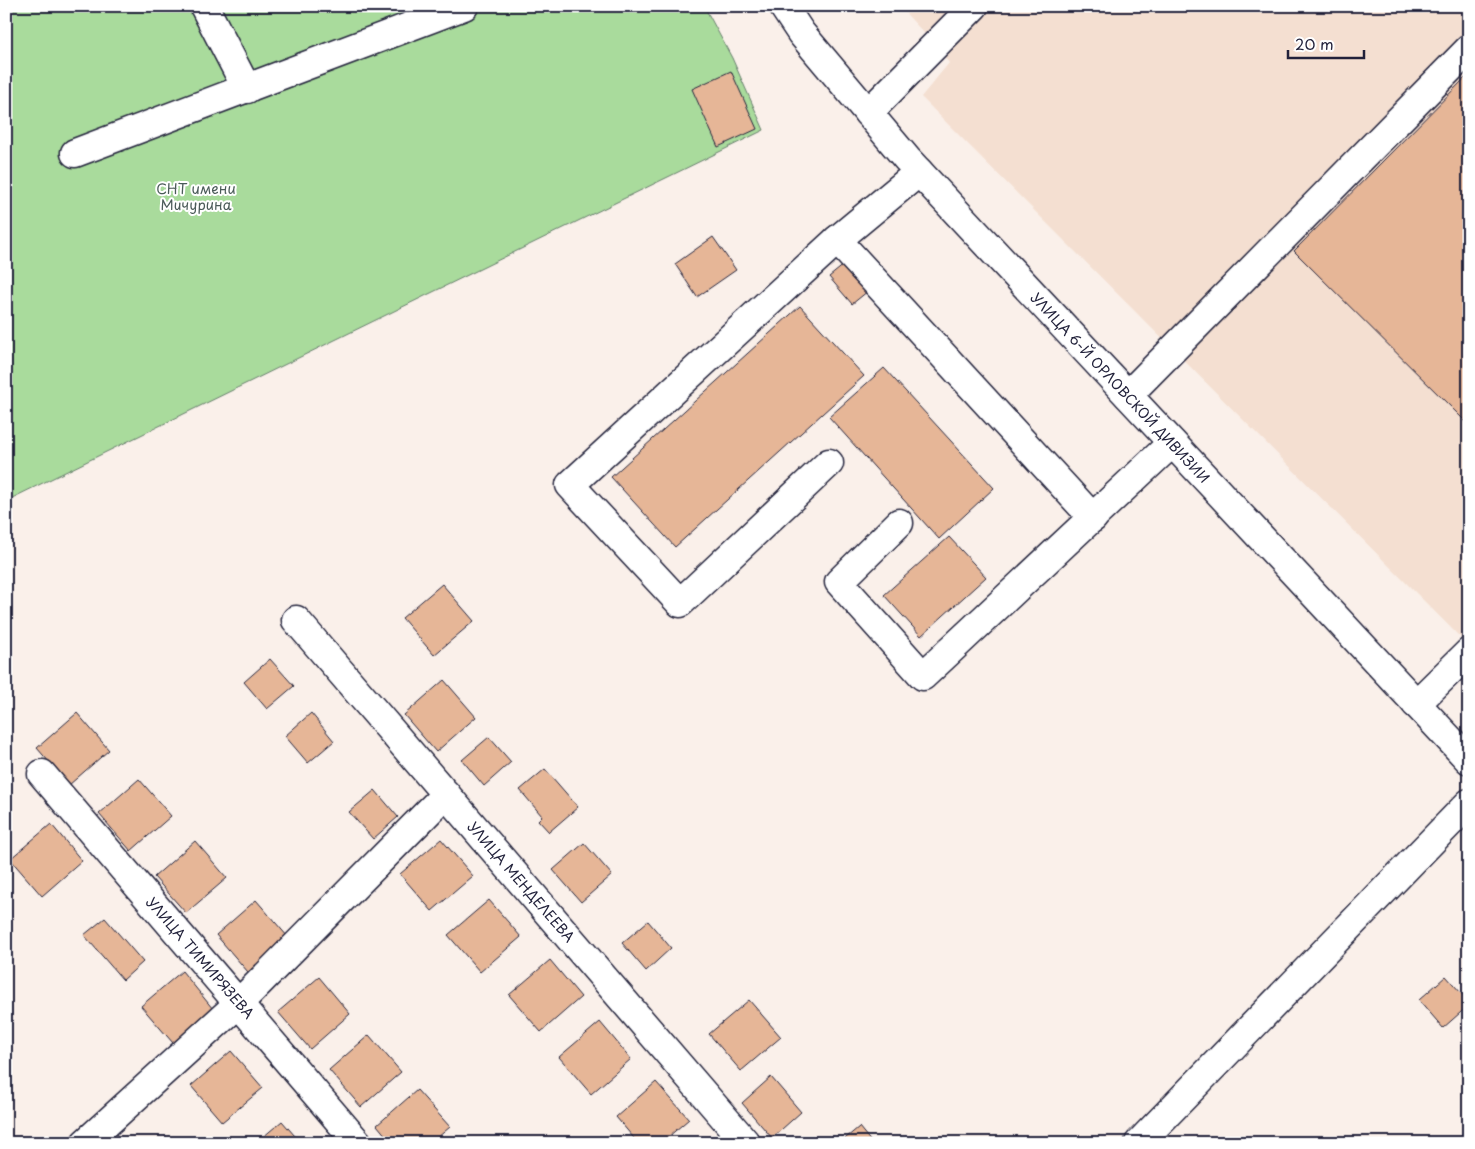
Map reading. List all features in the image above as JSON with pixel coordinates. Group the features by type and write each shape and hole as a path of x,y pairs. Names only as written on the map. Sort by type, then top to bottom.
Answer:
{"street":[{"path":"204,6 247,88"},
{"path":"75,153 464,6"},
{"name":"УЛИЦА 6-Й ОРЛОВСКОЙ ДИВИЗИИ","path":"782,6 801,33 919,172 1469,760"},
{"path":"868,113 974,6"},
{"path":"1128,395 1469,49"},
{"path":"828,463 680,603 570,485 838,240 919,172"},
{"path":"838,240 1093,518"},
{"path":"899,523 839,582 923,676 1172,443"},
{"name":"УЛИЦА МЕНДЕЛЕЕВА","path":"296,620 746,1143"},
{"path":"1416,704 1469,652"},
{"name":"УЛИЦА ТИМИРЯЗЕВА","path":"42,774 358,1143"},
{"path":"85,1143 239,1003 446,794"},
{"path":"1151,1138 1469,803"}],"shaded area":[{"path":"899,6 1469,6 1469,646 921,97 949,63"}],"green space":[{"name":"СНТ имени Мичурина","path":"6,6 704,6 732,58 764,130 6,501"}],"building":[{"path":"731,71 757,129 718,147 692,89"},
{"path":"1469,74 1469,425 1294,251"},
{"path":"713,237 736,270 697,297 675,264"},
{"path":"845,264 868,291 852,304 829,277"},
{"path":"800,306 864,376 675,547 611,477"},
{"path":"884,368 994,488 939,539 829,417"},
{"path":"949,537 986,577 921,636 884,595"},
{"path":"442,584 474,621 434,655 402,618"},
{"path":"270,659 294,686 267,709 244,682"},
{"path":"444,680 476,717 436,752 404,715"},
{"path":"77,713 109,750 69,785 37,748"},
{"path":"311,713 334,741 308,763 285,736"},
{"path":"489,737 511,762 484,786 462,760"},
{"path":"545,769 578,807 549,832 538,820 542,816 520,790"},
{"path":"139,779 171,816 131,851 99,814"},
{"path":"375,790 398,817 373,839 349,812"},
{"path":"51,824 82,861 42,896 10,859"},
{"path":"441,839 473,876 432,911 400,874"},
{"path":"195,841 227,878 186,913 154,877"},
{"path":"584,843 612,875 581,902 553,870"},
{"path":"256,900 288,937 248,972 216,935"},
{"path":"489,900 521,937 480,972 448,935"},
{"path":"105,918 143,962 123,980 84,935"},
{"path":"648,921 671,948 646,971 622,943"},
{"path":"550,960 581,997 541,1032 509,995"},
{"path":"182,971 213,1009 173,1043 141,1006"},
{"path":"1446,976 1469,1002 1469,1005 1443,1028 1419,1000"},
{"path":"319,977 350,1014 310,1049 278,1012"},
{"path":"749,1000 781,1037 741,1071 709,1034"},
{"path":"600,1022 631,1059 591,1094 559,1057"},
{"path":"369,1035 401,1072 361,1107 329,1070"},
{"path":"231,1051 263,1088 222,1122 191,1086"},
{"path":"771,1077 801,1112 772,1138 742,1103"},
{"path":"656,1082 689,1119 661,1143 638,1143 616,1117"},
{"path":"417,1090 450,1127 431,1143 392,1143 377,1125"},
{"path":"282,1121 301,1143 256,1143"},
{"path":"859,1127 872,1143 840,1143"}]}
